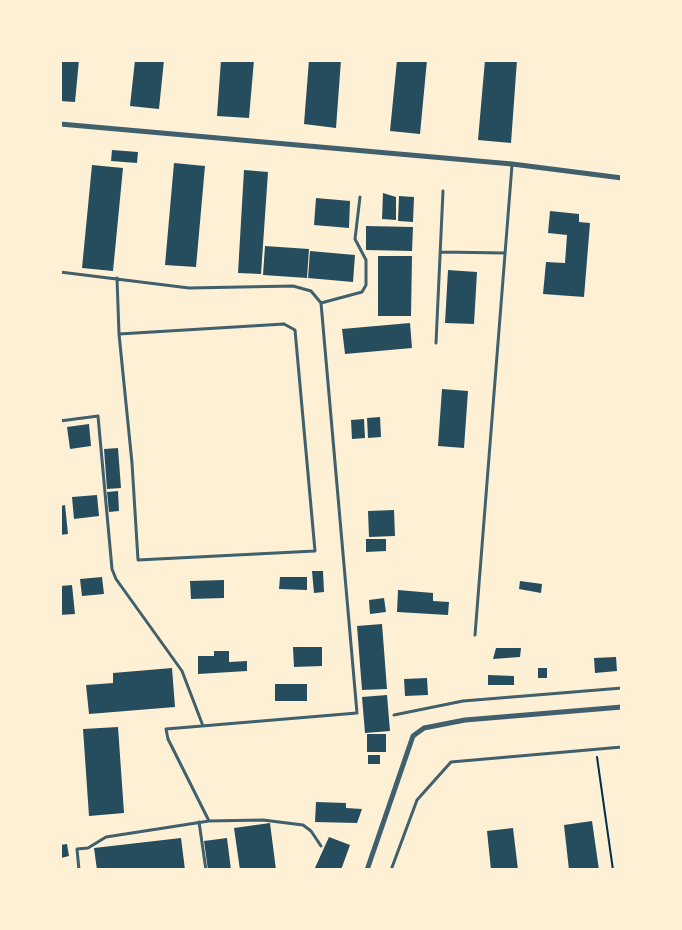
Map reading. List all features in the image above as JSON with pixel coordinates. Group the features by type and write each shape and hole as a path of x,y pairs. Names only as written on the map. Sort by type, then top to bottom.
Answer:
{"street":[{"path":"60,124 512,164 622,178"},
{"path":"367,870 413,736 424,728 465,720 622,707"}],"lane":[{"path":"475,635 512,164"},
{"path":"436,343 443,191"},
{"path":"321,303 362,292 366,285 366,260 355,239 360,197"},
{"path":"441,252 505,253"},
{"path":"60,272 189,288 293,285 311,291 321,303 357,713 166,729 168,739 210,821"},
{"path":"117,278 119,334 132,463 138,560 315,551 295,330 284,324 119,334"},
{"path":"60,421 98,416 112,569 116,579 182,670 203,726"},
{"path":"394,715 463,701 622,688"},
{"path":"391,870 417,800 451,762 622,747"},
{"path":"79,870 77,849 88,848 106,837 199,822 263,820 303,825 311,831 321,846"},
{"path":"199,822 206,870"}],"path":[{"path":"596,749 613,870"}],"building":[{"path":"60,60 79,60 75,102 60,101"},
{"path":"135,60 164,60 159,109 130,106"},
{"path":"221,60 254,60 249,118 217,116"},
{"path":"309,60 341,60 336,128 304,124"},
{"path":"397,60 427,60 420,134 390,131"},
{"path":"485,60 517,60 511,143 478,140"},
{"path":"112,150 138,152 137,163 111,161"},
{"path":"174,163 205,166 196,267 165,265"},
{"path":"92,165 123,168 113,271 82,268"},
{"path":"244,170 268,172 261,274 238,273"},
{"path":"383,193 396,197 396,220 382,219"},
{"path":"399,196 414,197 413,222 398,221"},
{"path":"316,198 350,201 349,228 314,225"},
{"path":"550,211 579,214 579,222 590,223 584,297 543,294 546,262 565,263 567,235 548,233"},
{"path":"366,226 413,227 412,251 366,250"},
{"path":"265,246 309,249 307,278 263,275"},
{"path":"310,251 355,255 353,282 308,278"},
{"path":"378,256 412,256 411,316 378,316"},
{"path":"448,270 477,272 474,324 445,323"},
{"path":"410,323 412,348 345,354 342,329"},
{"path":"442,389 468,391 464,448 438,446"},
{"path":"380,417 381,437 368,438 367,418"},
{"path":"364,419 365,438 352,439 351,420"},
{"path":"89,424 91,446 70,449 67,427"},
{"path":"118,448 121,488 107,489 104,449"},
{"path":"118,491 119,511 109,512 107,492"},
{"path":"97,495 99,516 74,519 72,497"},
{"path":"65,505 68,534 60,535 60,506"},
{"path":"394,510 395,536 369,537 368,511"},
{"path":"366,539 386,539 386,551 366,552"},
{"path":"312,571 323,571 324,592 314,593"},
{"path":"102,577 104,594 82,596 80,579"},
{"path":"280,577 307,577 307,590 279,589"},
{"path":"224,580 224,598 191,599 190,581"},
{"path":"520,581 542,584 541,593 519,589"},
{"path":"72,585 75,614 60,615 60,586"},
{"path":"398,590 433,593 433,601 449,602 448,615 397,612"},
{"path":"384,598 386,612 370,614 369,600"},
{"path":"382,624 387,689 362,690 357,626"},
{"path":"293,647 322,647 322,666 294,667"},
{"path":"496,648 521,648 520,657 493,659"},
{"path":"214,651 229,651 229,662 247,661 247,671 198,674 198,656 214,656"},
{"path":"616,657 617,671 595,673 594,658"},
{"path":"172,668 175,707 89,714 86,685 113,683 113,673"},
{"path":"538,668 547,668 547,678 538,678"},
{"path":"488,675 514,676 514,685 488,685"},
{"path":"427,678 428,695 405,696 404,679"},
{"path":"275,684 307,684 307,701 275,701"},
{"path":"387,695 390,731 365,733 362,697"},
{"path":"118,727 124,813 89,816 83,729"},
{"path":"367,734 386,734 386,752 367,752"},
{"path":"368,755 380,755 380,764 368,764"},
{"path":"316,802 346,803 346,808 362,809 357,823 315,822"},
{"path":"592,821 599,870 569,870 564,825"},
{"path":"270,823 276,870 240,870 234,828"},
{"path":"513,828 518,870 491,870 487,831"},
{"path":"329,837 350,845 341,870 314,870"},
{"path":"181,838 185,870 97,870 94,848"},
{"path":"227,838 231,870 208,870 204,841"},
{"path":"67,844 69,856 61,858 60,845"}]}
